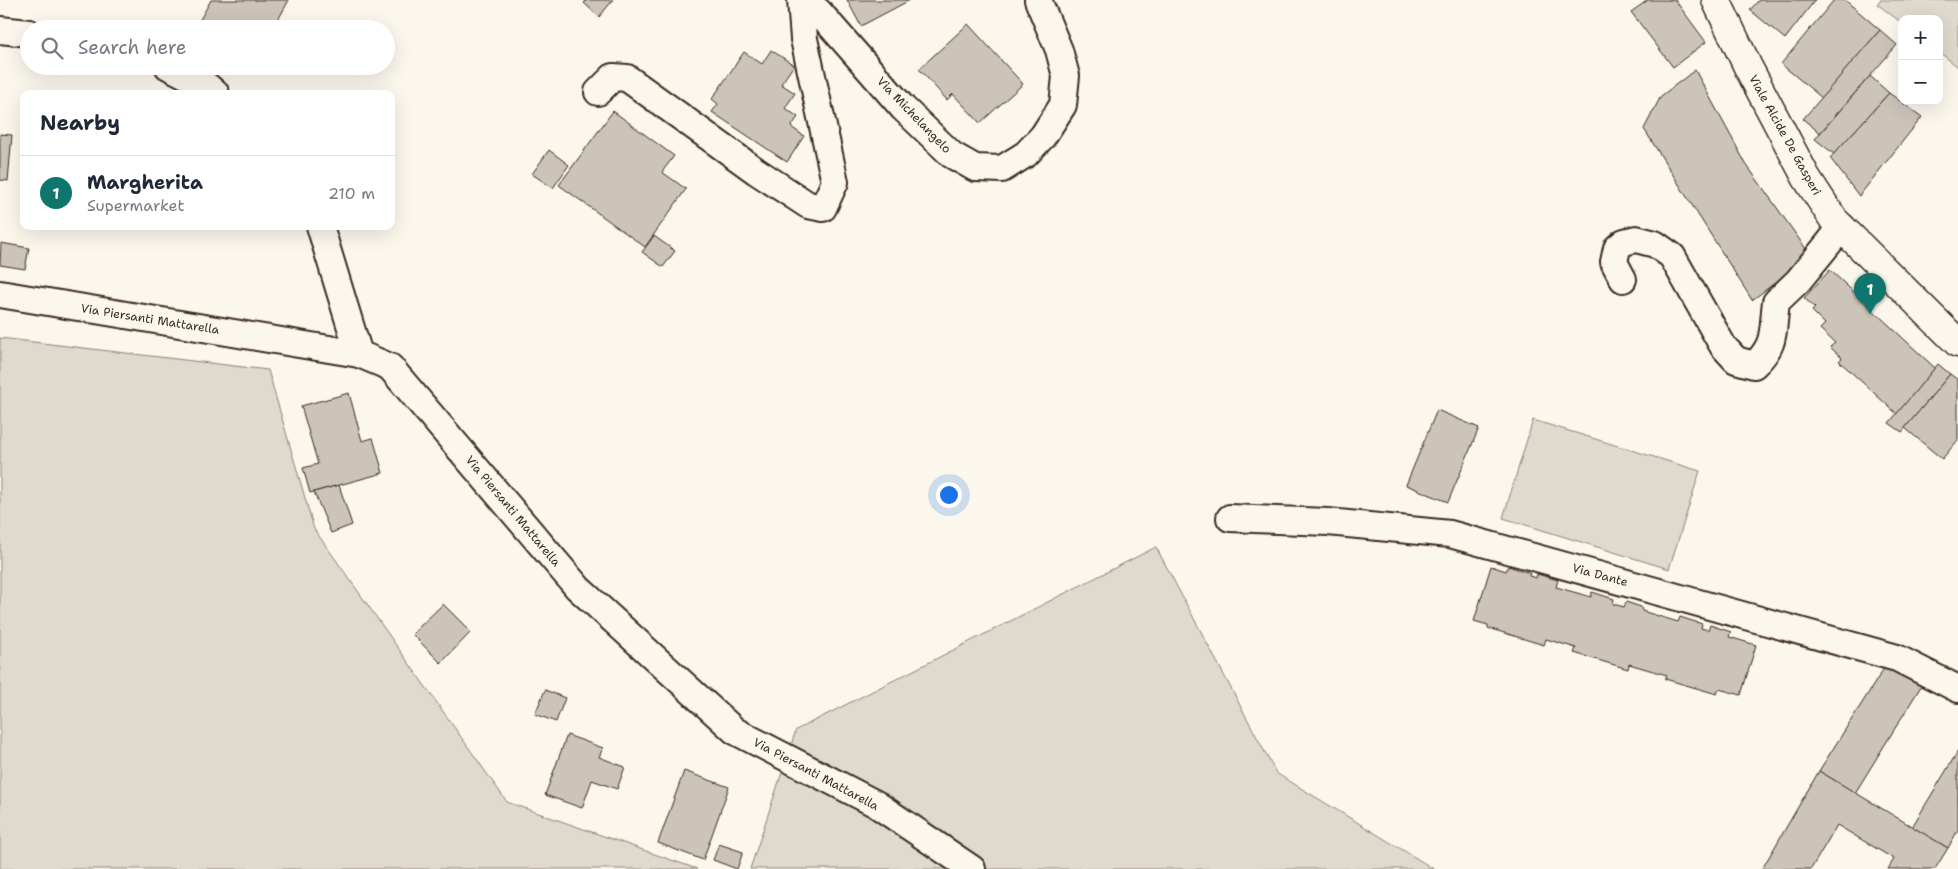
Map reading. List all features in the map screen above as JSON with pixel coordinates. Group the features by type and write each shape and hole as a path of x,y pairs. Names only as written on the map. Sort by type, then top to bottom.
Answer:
{"street":[{"name":"Via Michelangelo","path":"803,0 819,12 903,108 952,155 975,168 1002,169 1026,154 1044,136 1063,105 1066,76 1059,50 1038,0"},
{"path":"598,92 613,77 627,78 756,171 808,204 823,208 835,182 804,38 803,0"},
{"name":"Viale Alcide De Gasperi","path":"1716,0 1748,67 1806,177 1842,227 1958,342"},
{"path":"0,30 20,31"},
{"path":"186,75 212,90"},
{"path":"1623,279 1614,262 1617,248 1624,242 1636,239 1655,244 1672,256 1723,346 1736,360 1754,365 1766,354 1773,340 1776,302 1798,281 1842,227"},
{"path":"321,230 359,354"},
{"name":"Via Piersanti Mattarella","path":"0,294 359,354 390,367 578,588 735,731 876,804 972,869"},
{"name":"Via Dante","path":"1230,518 1328,522 1450,534 1897,658 1958,689"}],"shaded area":[{"path":"1880,0 1958,0 1958,67 1943,55 1943,15 1898,15 1898,20 1877,4"},
{"path":"0,338 268,370 314,529 507,802 697,869 0,869"},
{"path":"1533,420 1700,471 1669,569 1503,518"},
{"path":"1156,547 1276,773 1434,869 750,869 796,730"}],"building":[{"path":"211,0 289,0 278,20 200,20"},
{"path":"587,0 613,0 599,17 584,3"},
{"path":"847,0 910,0 861,26"},
{"path":"1648,0 1675,0 1706,42 1673,67 1631,12"},
{"path":"1759,0 1815,0 1785,39 1750,10"},
{"path":"1834,0 1845,0 1880,30 1822,98 1781,64"},
{"path":"968,24 1023,84 980,123 953,94 947,100 919,69"},
{"path":"1880,30 1897,45 1820,133 1803,119"},
{"path":"771,50 794,65 781,84 795,93 785,108 798,117 791,127 804,136 787,162 712,112 718,104 712,99 744,52 762,64"},
{"path":"1695,70 1746,164 1811,256 1752,300 1644,129 1661,96"},
{"path":"1870,76 1889,93 1834,154 1815,139"},
{"path":"1889,93 1898,100 1898,105 1906,105 1922,117 1859,196 1830,158"},
{"path":"613,111 674,156 662,172 686,189 645,247 559,185"},
{"path":"0,134 12,135 8,181 0,180"},
{"path":"549,150 569,165 553,188 532,174"},
{"path":"654,236 675,251 663,267 642,252"},
{"path":"1,243 29,248 25,269 0,265"},
{"path":"1830,270 1935,368 1897,414 1839,361 1842,358 1830,347 1835,343 1820,329 1825,324 1812,311 1815,308 1804,298"},
{"path":"1938,364 1950,374 1902,432 1889,423"},
{"path":"1950,374 1958,380 1958,440 1942,459 1905,428"},
{"path":"349,393 362,441 373,438 383,473 310,493 303,468 318,464 301,406"},
{"path":"1437,410 1479,428 1448,502 1406,485"},
{"path":"339,485 352,525 331,533 314,492"},
{"path":"1491,566 1506,571 1508,566 1530,573 1529,576 1536,578 1537,574 1558,580 1556,587 1591,597 1592,592 1614,599 1613,604 1624,607 1626,602 1641,607 1642,611 1678,622 1680,617 1702,624 1701,628 1708,630 1710,625 1731,632 1729,637 1756,645 1741,695 1719,689 1717,694 1665,679 1667,675 1629,664 1628,669 1574,653 1576,648 1546,639 1544,645 1488,628 1488,625 1474,621"},
{"path":"443,604 471,632 441,663 412,634"},
{"path":"1888,662 1923,683 1855,793 1819,771"},
{"path":"545,690 565,698 556,722 535,714"},
{"path":"567,735 603,748 599,757 625,767 617,789 592,780 582,808 545,795"},
{"path":"1958,751 1958,830 1948,848 1912,827"},
{"path":"684,771 729,787 703,860 658,843"},
{"path":"1819,771 1948,848 1935,869 1888,869 1894,859 1837,825 1811,869 1762,869"},
{"path":"719,844 743,852 737,869 713,860"}],"place":[{"name":"Margherita","path":"1870,314"}]}
